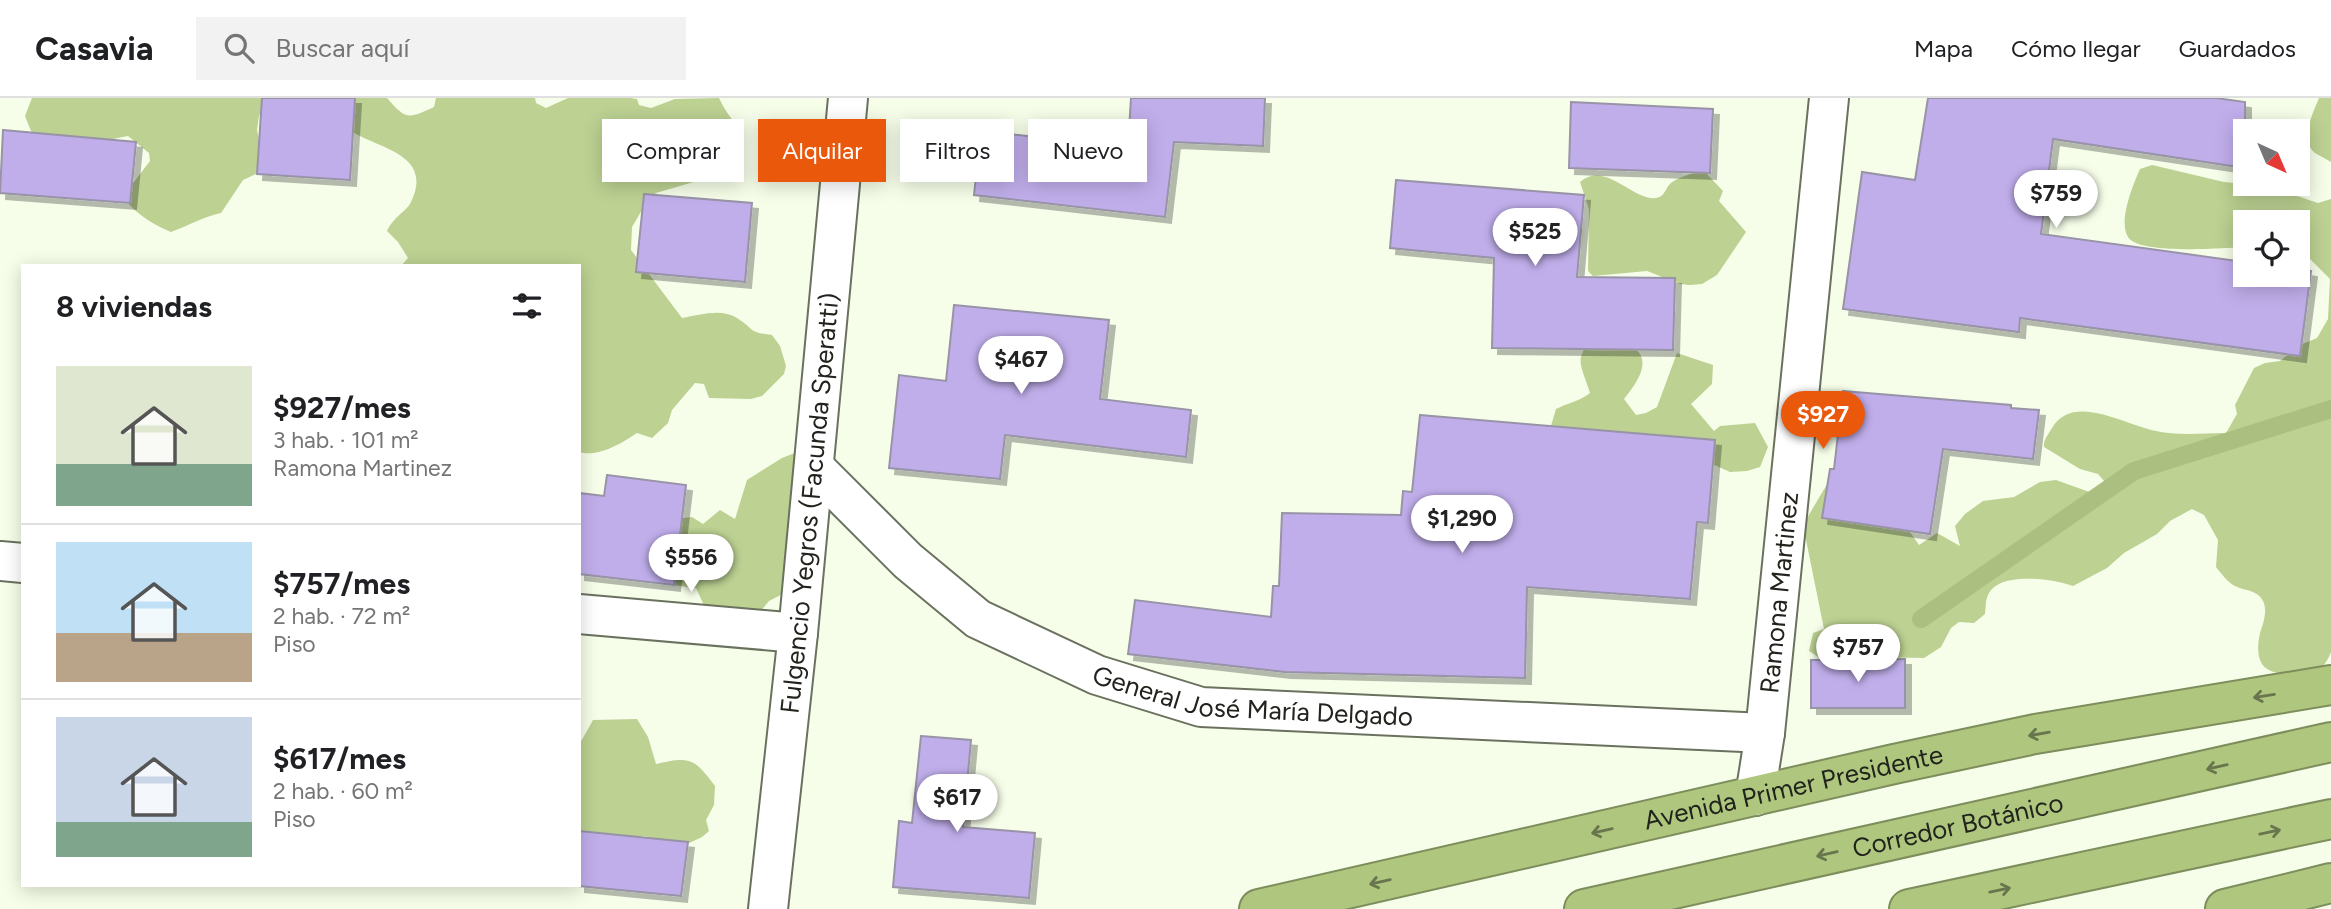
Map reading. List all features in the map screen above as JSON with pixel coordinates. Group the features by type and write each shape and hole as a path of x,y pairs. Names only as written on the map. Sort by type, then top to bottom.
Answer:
{"highway":[{"name":"Avenida Primer Presidente","path":"1259,909 2035,734 2331,685"},
{"name":"Corredor Botánico","path":"1584,909 2331,742"},
{"path":"1909,909 2331,819"},
{"path":"2225,909 2331,883"}],"street":[{"name":"Fulgencio Yegros (Facunda Speratti)","path":"768,909 798,633 848,98"},
{"name":"Ramona Martinez","path":"1755,796 1765,733 1829,98"},
{"name":"General José María Delgado","path":"814,467 908,561 978,619 1097,675 1200,707 1765,733"},
{"path":"0,561 21,563"},
{"path":"581,614 798,633"}],"green space":[{"path":"32,98 269,98 259,116 257,130 263,160 256,174 243,180 221,213 171,232 147,220 126,201 130,187 150,161 149,153 128,136 98,142 45,144 31,131 25,116"},
{"path":"343,98 387,98 403,114 413,115 434,107 436,98 535,98 536,103 546,108 568,98 631,98 637,99 639,105 651,108 675,99 719,98 732,119 602,119 602,182 694,182 656,193 648,200 632,227 631,250 682,318 724,313 737,318 755,331 772,335 780,346 786,366 784,374 762,396 751,399 709,398 704,384 695,383 672,410 668,423 652,438 637,433 602,451 581,452 581,264 403,264 408,258 387,231 411,202 416,186 415,173 410,163 400,155 351,131"},
{"path":"2319,98 2331,98 2331,162 2310,148 2311,119"},
{"path":"2152,165 2233,183 2233,196 2297,196 2318,203 2331,199 2331,652 2326,663 2314,670 2286,674 2269,670 2263,665 2258,647 2265,613 2263,601 2255,593 2232,585 2216,567 2218,540 2204,515 2192,509 2170,521 2157,534 2124,553 2107,568 2073,586 2032,579 2000,583 1993,588 1986,600 1985,614 1974,623 1959,622 1951,628 1941,647 1924,658 1872,657 1829,664 1809,651 1813,633 1824,629 1803,525 1840,462 1895,510 1919,545 1937,533 1960,546 1955,526 1965,514 1983,501 2014,497 2040,482 2056,480 2095,494 2101,491 2105,482 2098,474 2080,469 2044,447 2046,438 2061,418 2073,412 2086,412 2165,433 2226,433 2237,414 2235,405 2254,368 2280,361 2300,345 2317,338 2328,319 2330,279 2310,259 2310,210 2233,210 2233,248 2164,248 2135,243 2128,237 2125,222 2130,193 2140,169"},
{"path":"1696,172 1705,172 1723,191 1719,201 1746,232 1717,275 1702,284 1690,285 1680,284 1647,271 1593,276 1588,271 1589,209 1580,182 1590,176 1609,178 1638,194 1656,198 1661,196 1673,181"},
{"path":"1599,331 1626,342 1641,355 1641,373 1624,399 1636,415 1657,407 1677,353 1713,365 1712,384 1691,404 1714,431 1720,426 1755,423 1768,447 1760,467 1730,472 1699,458 1550,429 1556,409 1590,393 1581,360 1585,348"},
{"path":"810,447 800,585 769,601 756,617 708,614 696,588 658,583 675,519 692,517 703,524 720,510 735,519 747,480 782,458"},
{"path":"637,719 648,737 656,764 684,760 702,770 715,786 714,805 706,820 709,831 685,845 644,836 581,845 581,741 593,720"}],"building":[{"path":"262,98 355,98 350,180 257,174"},
{"path":"1131,98 1265,98 1263,146 1174,142 1165,217 974,195 975,182 1014,182 1014,135 1028,136 1028,182 1147,182 1147,119 1130,119"},
{"path":"1928,98 2216,98 2245,102 2245,119 2233,119 2233,166 2053,139 2041,234 2233,260 2233,287 2309,287 2300,356 2020,318 2019,332 1843,309 1862,172 1915,180"},
{"path":"1571,102 1713,109 1710,173 1569,168"},
{"path":"3,130 136,142 130,203 0,193"},
{"path":"1396,180 1584,195 1577,277 1675,278 1673,350 1492,348 1494,258 1390,248"},
{"path":"644,194 752,203 745,282 636,272"},
{"path":"954,305 1109,320 1100,399 1191,410 1186,457 1005,435 1000,479 889,468 899,375 946,381"},
{"path":"1843,391 2011,405 2011,408 2039,410 2033,459 1943,449 1930,534 1822,518 1830,469 1834,469"},
{"path":"1420,415 1715,440 1708,523 1697,522 1690,599 1527,587 1525,678 1285,672 1128,654 1135,600 1271,617 1273,586 1279,586 1282,513 1401,515 1403,491 1412,492"},
{"path":"607,475 686,485 674,585 581,574 581,493 604,496"},
{"path":"1905,659 1905,708 1811,708 1811,660"},
{"path":"921,736 971,740 963,827 1035,833 1029,898 893,887 899,821 912,823"},
{"path":"581,831 688,842 681,896 581,886"}],"waterway":[{"path":"1921,619 2134,471 2331,409"}]}
